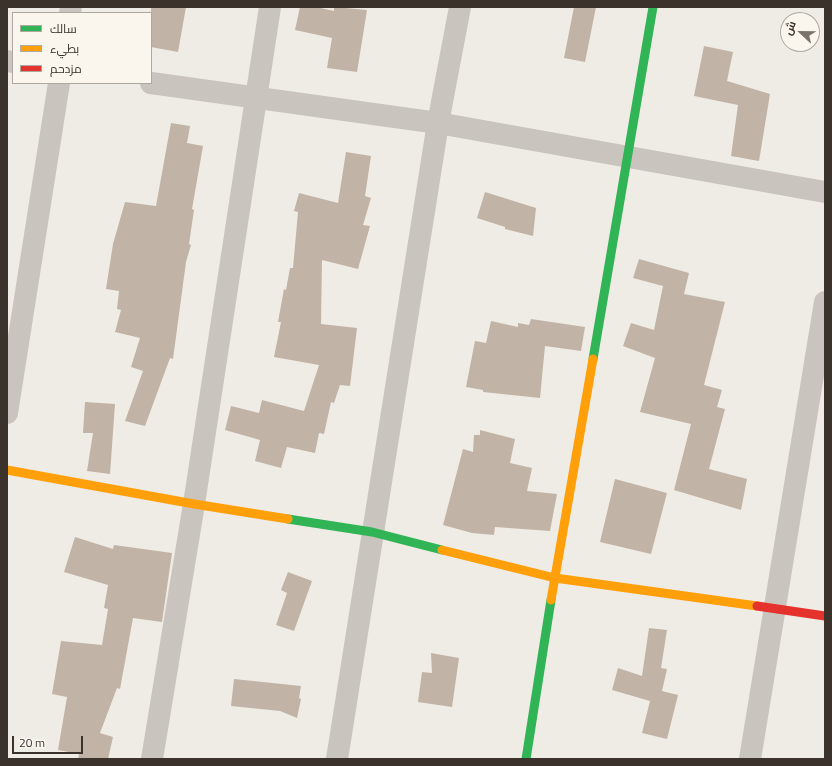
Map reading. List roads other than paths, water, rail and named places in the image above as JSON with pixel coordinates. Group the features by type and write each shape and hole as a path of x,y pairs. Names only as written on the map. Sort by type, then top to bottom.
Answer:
{"street":[{"path":"152,759 194,504 270,7"},
{"path":"337,759 438,123 460,7"},
{"path":"526,759 555,578 629,157 653,7"},
{"path":"152,83 438,123 825,192"},
{"path":"7,413 59,84"},
{"path":"750,759 825,302"},
{"path":"7,470 194,504 372,532 555,578 825,616"}]}
